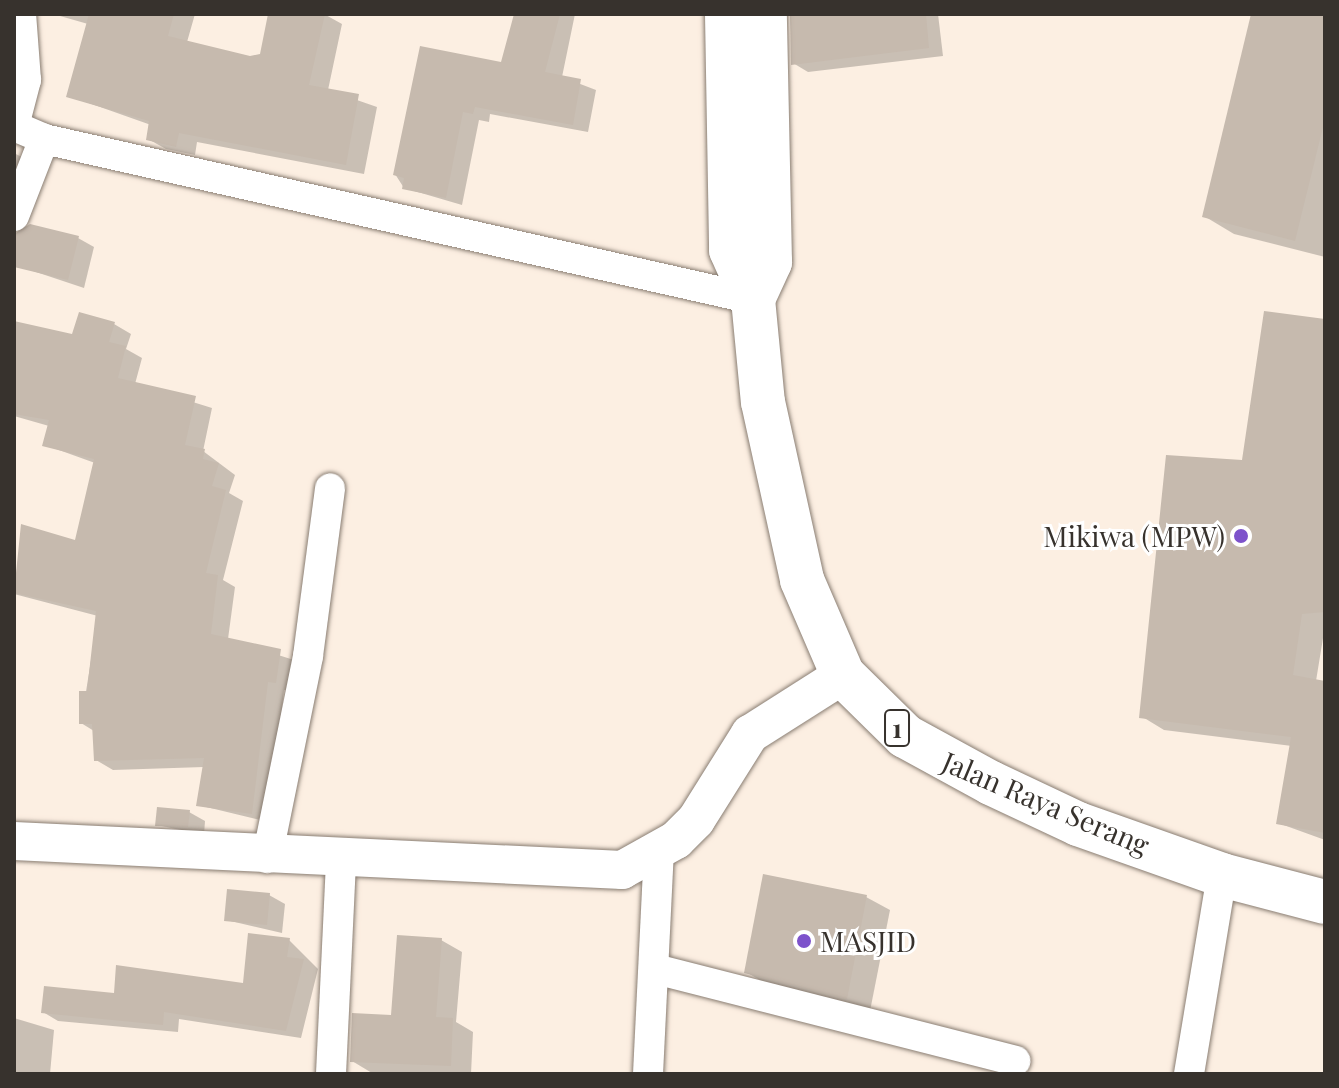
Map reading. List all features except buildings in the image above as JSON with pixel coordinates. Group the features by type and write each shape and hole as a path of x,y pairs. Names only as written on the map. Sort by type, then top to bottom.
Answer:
{"highway":[{"name":"Jalan Raya Serang","path":"727,14 731,250 753,299 763,402 791,538 816,621 843,675 937,757 1078,824 1222,875 1325,902"},
{"path":"753,299 770,262 765,14"}],"street":[{"path":"21,14 26,80 14,126 44,139 753,299"},
{"path":"14,216 44,139"},
{"path":"267,858 308,656 330,488"},
{"path":"14,841 267,858 578,873 622,870 659,852 696,820 750,734 843,675"},
{"path":"648,1074 659,852"},
{"path":"331,1074 341,860"},
{"path":"1189,1074 1222,875"},
{"path":"655,969 1015,1061"}],"place":[{"name":"Mikiwa (MPW)","path":"1241,536"},
{"name":"MASJID","path":"804,941"}]}
